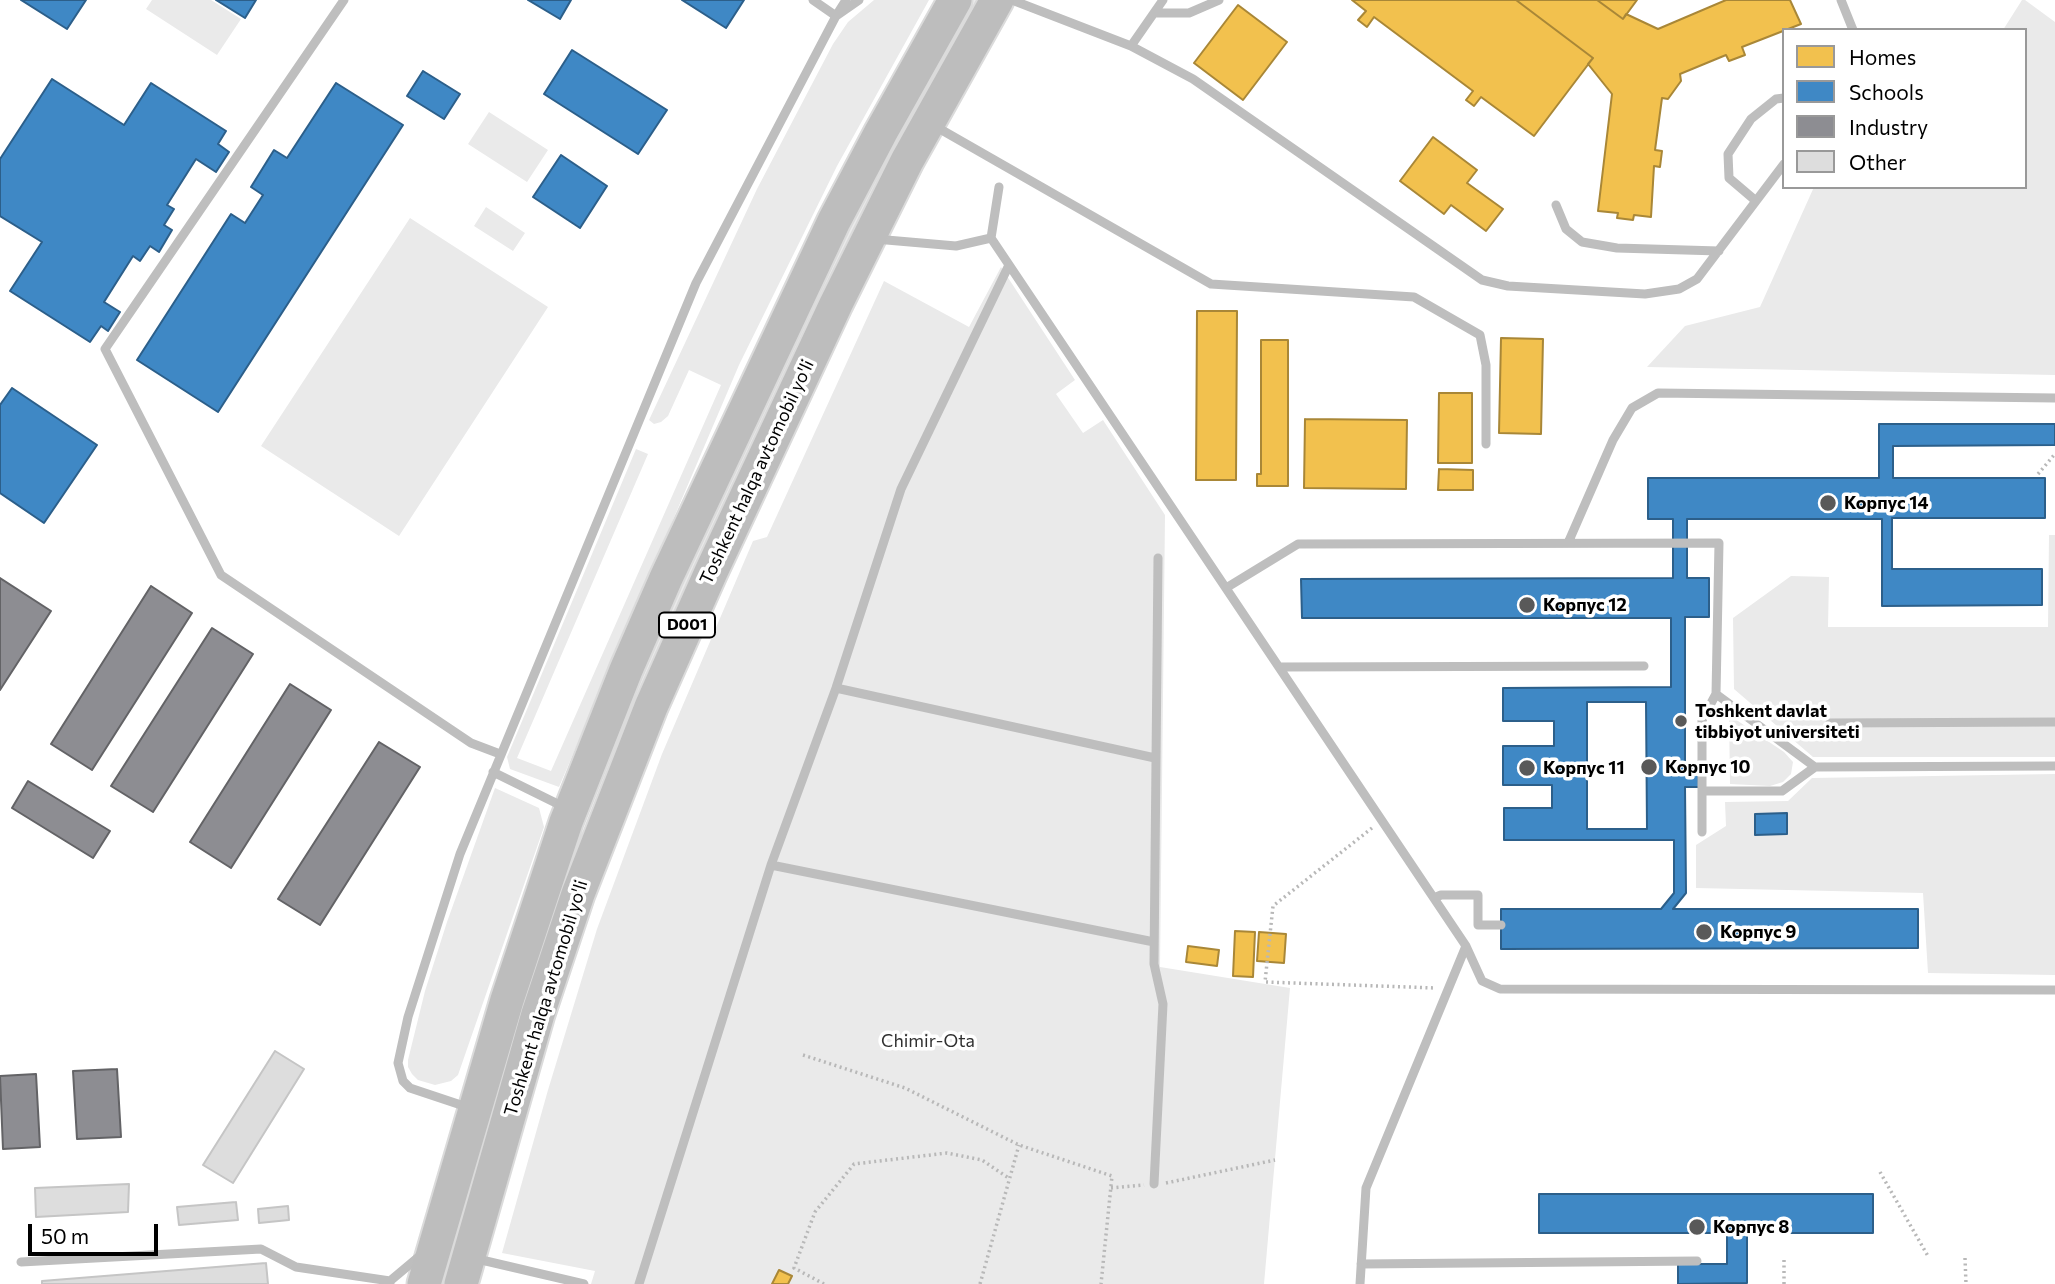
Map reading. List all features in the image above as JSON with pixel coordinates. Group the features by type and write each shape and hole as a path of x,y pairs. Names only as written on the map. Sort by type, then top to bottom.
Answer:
{"highway":[{"name":"Toshkent halqa avtomobil yo'li","path":"424,1284 507,1000 570,810 589,762 666,578 791,310 881,132 955,0"},
{"name":"Toshkent halqa avtomobil yo'li","path":"465,1270 538,1014 578,894 622,776 710,572 868,239 997,0"},
{"path":"589,762 622,776"}],"lane":[{"path":"344,0 105,349 221,575 471,743 500,754"},
{"path":"813,0 836,16"},
{"path":"475,1110 410,1088 400,1072 399,1053 408,1017 460,855 696,283 846,0"},
{"path":"836,16 859,0"},
{"path":"1012,0 1132,46 1193,79 1482,280 1508,286 1645,294 1679,289 1697,279 1782,167"},
{"path":"1132,46 1163,0"},
{"path":"1154,13 1189,13 1219,0"},
{"path":"1840,0 1852,28"},
{"path":"1756,201 1729,178 1728,154 1751,120 1776,99 1782,98"},
{"path":"929,122 1210,284 1414,297 1480,335 1486,365 1486,444"},
{"path":"999,187 991,239 1466,946 1482,981 1500,989 2055,990"},
{"path":"1556,205 1566,229 1582,242 1617,248 1719,251"},
{"path":"868,239 956,246 991,239"},
{"path":"639,1284 771,865 836,688 901,489 1009,265"},
{"path":"1567,543 1613,440 1632,408 1658,393 2055,398"},
{"path":"1226,588 1298,544 1719,543 1716,694 1702,720 1702,832"},
{"path":"1154,1184 1163,1004 1154,964 1158,558"},
{"path":"1279,667 1644,666"},
{"path":"836,688 1155,758"},
{"path":"1716,694 1815,767"},
{"path":"1830,723 2055,722"},
{"path":"1702,791 1783,791 1815,767 2055,766"},
{"path":"494,772 570,810"},
{"path":"771,865 1154,942"},
{"path":"1434,898 1441,895 1478,895 1478,925 1501,925"},
{"path":"1360,1284 1366,1188 1466,946"},
{"path":"21,1262 261,1249 296,1267 390,1282 436,1242"},
{"path":"1361,1264 1697,1261"},
{"path":"465,1270 584,1284"}],"path":[{"path":"2038,474 2055,454"},
{"path":"1382,820 1273,906 1265,982 1448,989"},
{"path":"803,1055 905,1088 1019,1145 1112,1175 1101,1284"},
{"path":"980,1284 1019,1145"},
{"path":"824,1284 794,1268 816,1212 854,1164 947,1153 982,1160 1010,1179"},
{"path":"1111,1188 1172,1183 1275,1160"},
{"path":"1880,1172 1929,1258"},
{"path":"1965,1258 1966,1284"},
{"path":"1784,1260 1784,1284"}],"green space":[{"path":"152,0 211,0 241,19 217,55 146,9"},
{"path":"874,0 929,0 837,166 739,365 559,787 510,769 507,757 636,449 648,454 517,758 551,771 721,385 689,370 668,416 654,424 649,420 757,189 833,44 848,22"},
{"path":"969,0 982,0 620,745 611,741 790,340"},
{"path":"2022,0 2055,22 2055,375 1647,367 1685,326 1760,307 1813,189 2027,189 2027,28 2004,28"},
{"path":"489,112 548,150 527,182 468,144"},
{"path":"486,207 525,233 513,251 474,226"},
{"path":"410,218 548,307 399,536 261,446"},
{"name":"Chimir-Ota","path":"1001,267 1075,380 1056,394 1083,433 1103,420 1165,515 1160,967 1290,988 1264,1284 591,1284 595,1271 502,1253 597,929 662,754 753,541 767,537 884,281 969,327"},
{"path":"2049,535 2055,535 2055,757 1813,757 1734,689 1733,618 1791,576 1829,577 1828,627 2048,627"},
{"path":"1729,715 1784,752 1793,762 1791,774 1783,782 1770,786 1730,784"},
{"path":"2055,774 2055,975 1928,973 1923,893 1696,888 1696,845 1726,826 1725,802 1788,801 1812,778"},
{"path":"495,788 539,808 544,827 458,1075 451,1081 435,1085 418,1080 408,1067 408,1060 425,991 447,922"}],"building: Homes":[{"path":"1352,0 1516,0 1593,58 1534,136 1481,97 1474,106 1466,100 1473,91 1374,17 1367,27 1358,20 1366,11"},
{"path":"1516,0 1597,0 1623,19 1626,14 1658,29 1726,0 1790,0 1801,24 1782,28 1782,31 1742,47 1745,55 1729,61 1726,55 1680,74 1681,81 1668,99 1662,98 1655,150 1662,151 1660,167 1654,166 1651,217 1634,215 1633,220 1617,218 1618,213 1598,211 1612,94 1588,64 1593,58"},
{"path":"1597,0 1637,0 1623,19"},
{"path":"1238,5 1287,42 1243,100 1194,63"},
{"path":"1433,137 1477,170 1467,183 1503,209 1486,231 1451,205 1444,214 1400,181"},
{"path":"1197,311 1237,311 1236,480 1196,480"},
{"path":"1501,338 1543,339 1541,434 1499,433"},
{"path":"1261,340 1288,340 1288,486 1257,486 1257,474 1261,474"},
{"path":"1439,393 1472,393 1472,463 1438,463"},
{"path":"1305,419 1407,420 1406,489 1304,488"},
{"path":"1439,469 1473,470 1473,490 1438,490"},
{"path":"1235,931 1255,932 1253,977 1233,976"},
{"path":"1259,932 1286,934 1284,963 1257,961"},
{"path":"1188,946 1219,950 1217,966 1186,962"},
{"path":"779,1270 792,1276 788,1284 772,1284"}],"building: Schools":[{"path":"21,0 86,0 67,29"},
{"path":"216,0 256,0 245,18"},
{"path":"528,0 571,0 560,19"},
{"path":"682,0 744,0 726,28"},
{"path":"572,50 667,110 638,154 544,94"},
{"path":"423,71 460,94 444,119 407,96"},
{"path":"52,79 124,125 151,83 226,131 218,144 229,152 216,172 196,159 167,205 174,209 164,225 172,230 159,252 150,246 140,261 133,256 104,302 120,312 108,331 101,326 90,342 10,291 42,242 0,216 0,159"},
{"path":"336,83 403,125 218,412 137,360 231,214 245,223 263,195 251,187 274,150 287,158"},
{"path":"561,155 607,186 580,228 533,197"},
{"path":"12,388 97,445 44,523 0,493 0,405"},
{"path":"1879,424 2055,424 2055,445 1893,446 1893,478 2045,478 2045,518 1892,518 1892,569 2042,569 2042,605 1882,606 1882,519 1687,519 1687,578 1709,578 1709,617 1685,617 1685,768 1698,768 1699,787 1685,787 1686,893 1673,909 1918,909 1918,948 1501,949 1501,909 1661,909 1674,893 1674,840 1504,840 1504,808 1552,808 1552,785 1503,785 1503,746 1554,746 1554,721 1503,721 1503,688 1671,687 1671,618 1302,618 1301,579 1673,578 1673,519 1648,519 1648,478 1879,478","holes":["1587,702 1646,702 1647,829 1587,829"]},
{"path":"1787,813 1787,834 1755,835 1755,814"},
{"path":"1539,1194 1873,1194 1873,1233 1747,1233 1747,1283 1678,1284 1678,1264 1727,1264 1727,1233 1539,1233"}],"building: Industry":[{"path":"0,578 51,611 0,690"},
{"path":"151,586 192,613 92,770 51,744"},
{"path":"212,628 253,654 153,812 111,786"},
{"path":"290,684 331,710 231,868 190,842"},
{"path":"379,742 420,767 320,925 278,899"},
{"path":"28,781 110,831 93,858 12,808"},
{"path":"117,1069 121,1137 77,1139 73,1071"},
{"path":"36,1074 40,1147 3,1149 0,1076"}],"building: Other":[{"path":"275,1051 304,1069 233,1183 203,1165"},
{"path":"129,1184 128,1212 36,1217 35,1188"},
{"path":"236,1202 238,1220 179,1225 177,1207"},
{"path":"288,1206 289,1220 259,1223 258,1209"},
{"path":"266,1263 268,1284 42,1284 42,1281"}],"place":[{"name":"Корпус 14","path":"1828,503"},
{"name":"Корпус 12","path":"1527,605"},
{"name":"Toshkent davlat tibbiyot universiteti","path":"1681,721"},
{"name":"Корпус 10","path":"1649,767"},
{"name":"Корпус 11","path":"1527,768"},
{"name":"Корпус 9","path":"1704,932"},
{"name":"Корпус 8","path":"1697,1227"}]}
